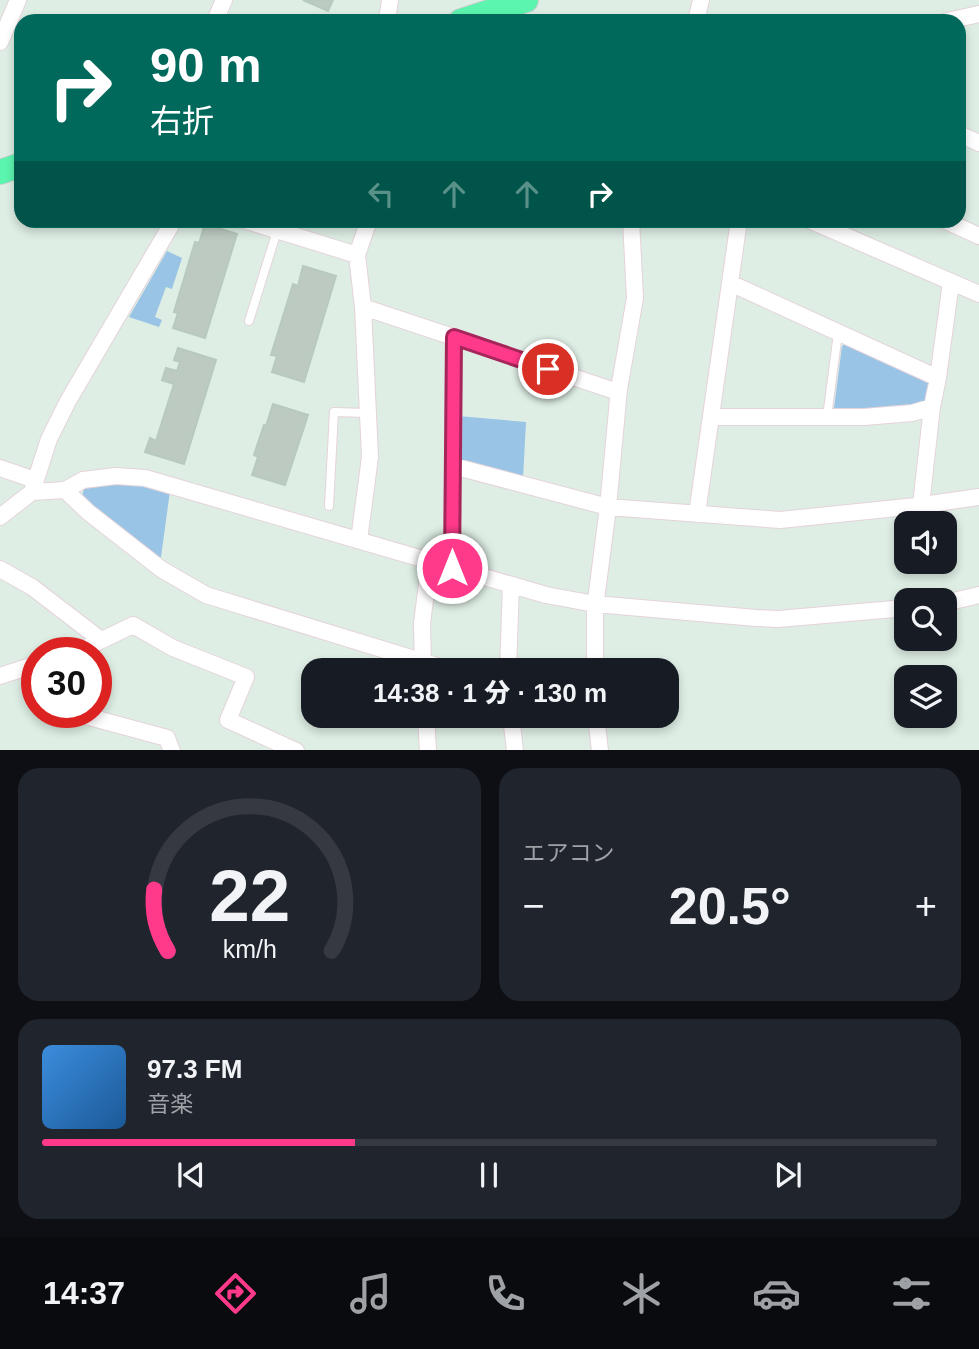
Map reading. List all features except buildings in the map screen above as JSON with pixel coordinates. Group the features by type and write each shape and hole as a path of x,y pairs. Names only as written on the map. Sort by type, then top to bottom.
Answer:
{"main road":[{"path":"483,14 526,0"}],"street":[{"path":"0,42 18,0"},
{"path":"0,517 34,486 49,439 68,401 169,228"},
{"path":"268,228 358,255"},
{"path":"359,540 370,457 358,255 366,228"},
{"path":"595,658 595,604 608,507 618,392 635,298 631,228"},
{"path":"697,514 738,228"},
{"path":"827,228 979,294"},
{"path":"962,228 979,236"},
{"path":"921,505 932,407 951,282"},
{"path":"730,283 938,378"},
{"path":"363,307 618,392"},
{"path":"452,568 454,337"},
{"path":"711,417 864,417 912,413 932,407"},
{"path":"453,467 608,507 780,520 979,497"},
{"path":"0,468 34,486 65,490 88,512 161,569 206,595 399,658"},
{"path":"65,490 83,480 116,476 145,478 546,595 595,604 778,619 894,609"},
{"path":"423,658 422,623 430,561"},
{"path":"0,569 32,587 97,637"},
{"path":"508,658 511,585"},
{"path":"957,600 979,595"},
{"path":"107,637 133,625 173,648 246,677 228,720 294,750"},
{"path":"0,676 21,669"},
{"path":"112,723 167,738 172,750"},
{"path":"427,728 428,750"},
{"path":"512,728 515,750"},
{"path":"597,728 600,750"}],"lane":[{"path":"249,321 277,231"},
{"path":"827,417 838,333"},
{"path":"330,506 334,412 368,413"}],"shaded area":[{"path":"167,251 182,258 172,289 166,287 155,317 162,320 159,327 129,317"},
{"path":"848,342 930,383 927,398 921,405 839,412 834,408 842,346"},
{"path":"458,416 526,422 523,478 457,459"},
{"path":"111,484 149,485 170,491 161,557 82,496 84,489"}],"route":[{"path":"452,568 454,337 548,369"}]}
